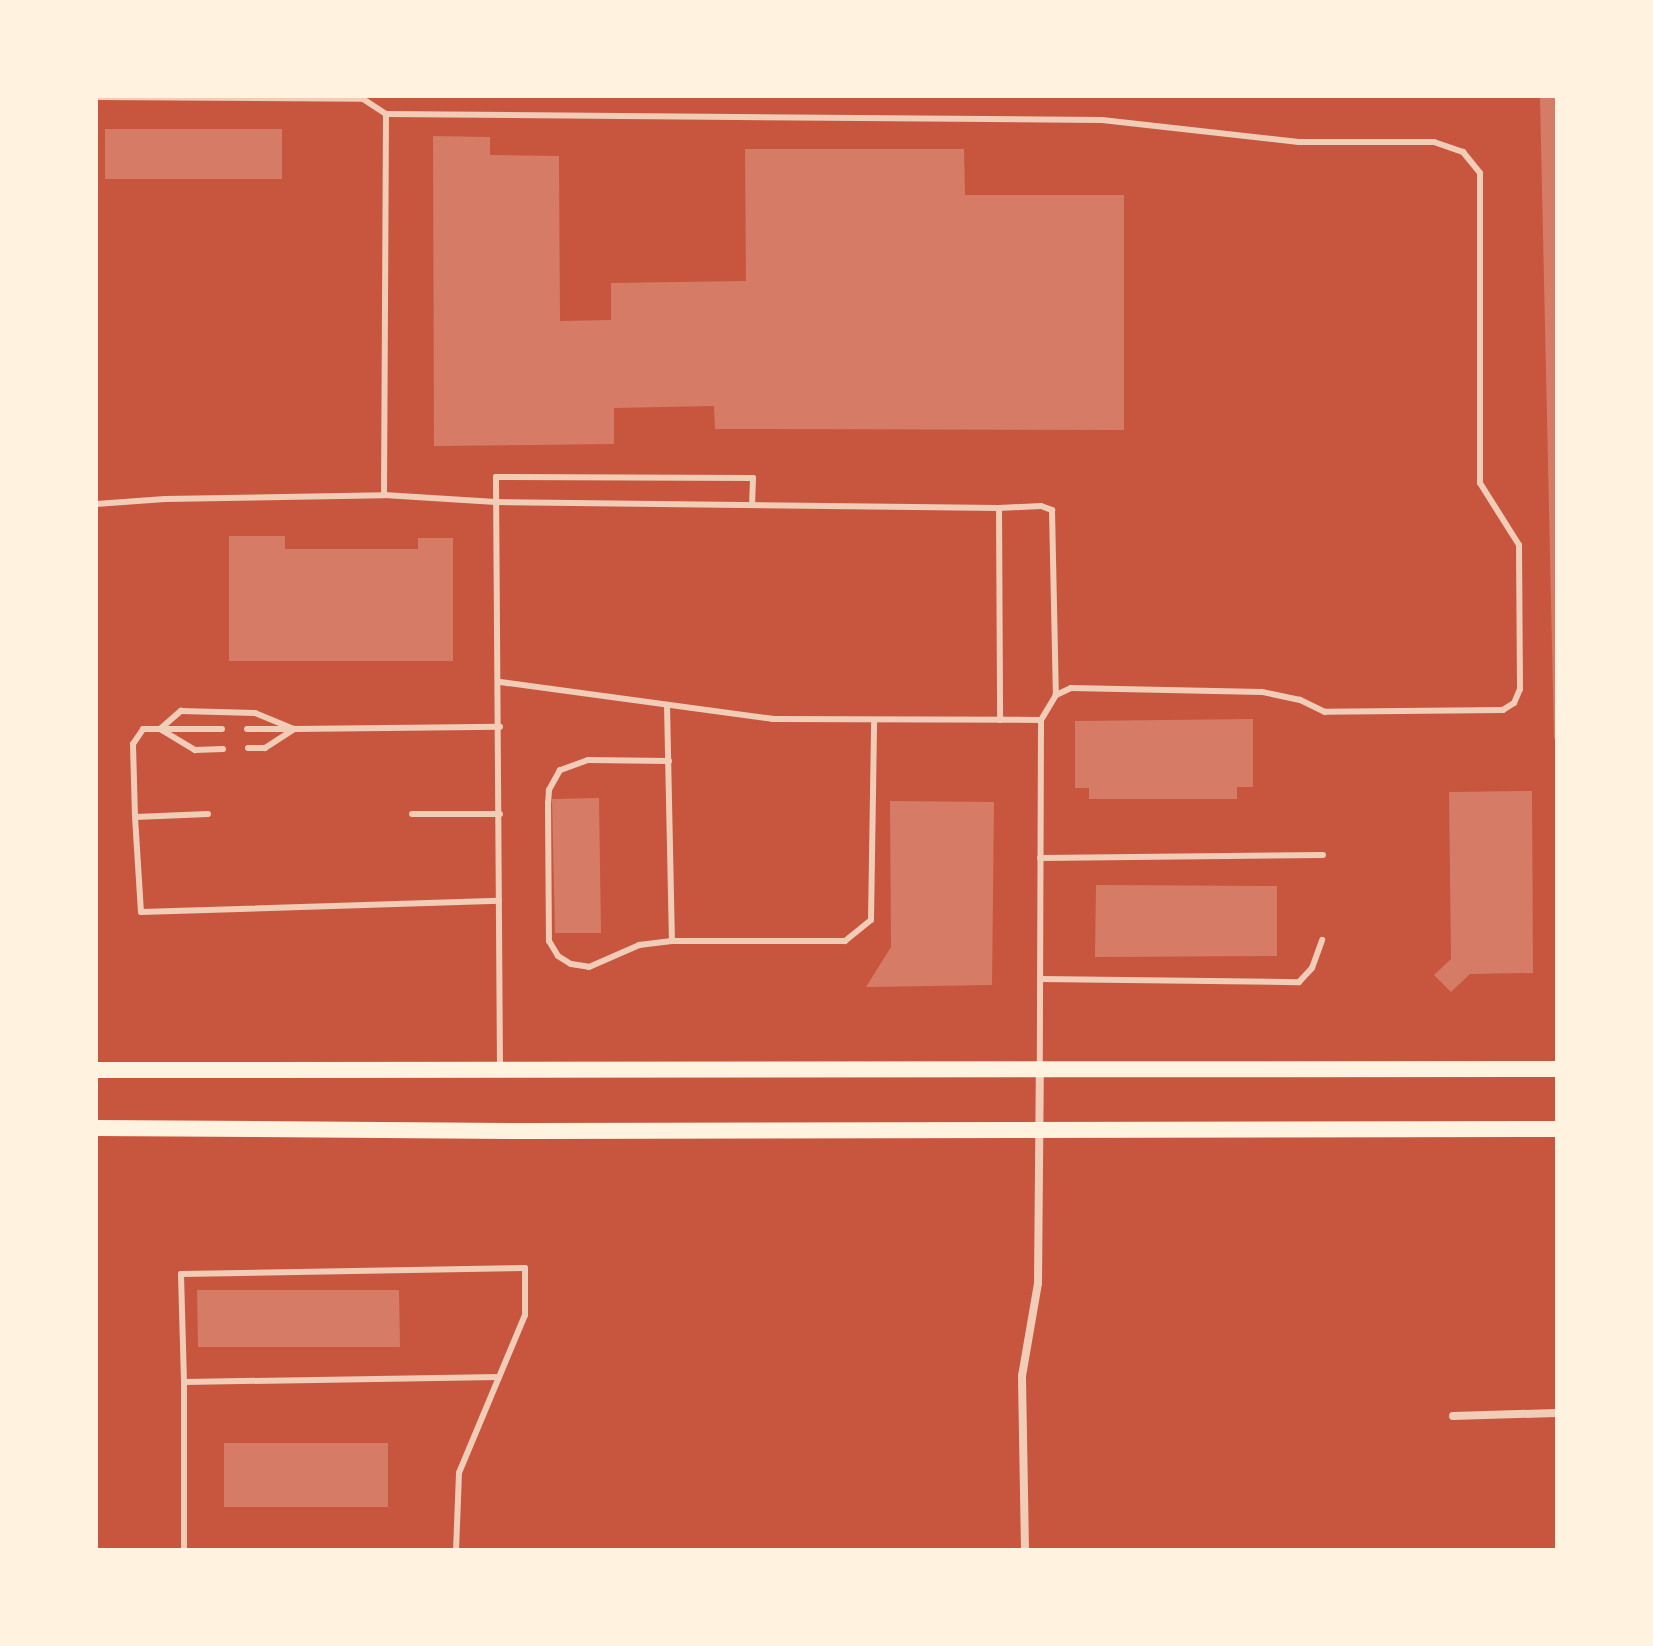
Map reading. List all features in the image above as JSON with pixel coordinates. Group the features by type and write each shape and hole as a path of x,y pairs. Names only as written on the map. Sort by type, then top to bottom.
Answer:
{"main road":[{"path":"96,1070 1557,1069"},
{"path":"96,1128 500,1131 1557,1129"}],"street":[{"path":"1025,1550 1022,1376 1038,1283 1040,1069"},
{"path":"1453,1416 1557,1413"}],"lane":[{"path":"96,97 363,99 386,114 1102,120 1299,142 1434,142 1463,152 1480,173 1480,483 1519,545 1520,689 1514,703 1503,710 1325,712 1300,700 1262,692 1071,688 1056,695"},
{"path":"384,495 386,114"},
{"path":"500,1072 500,682 496,477 753,478 752,504"},
{"path":"96,504 165,499 384,495 496,502 1041,506 1052,510 1056,695 1041,720 1040,1069"},
{"path":"999,508 1000,720"},
{"path":"500,682 772,719 1041,720"},
{"path":"667,705 672,941"},
{"path":"160,729 181,711 255,713 294,729"},
{"path":"669,761 588,760 560,770 549,790 549,941 558,956 571,964 589,967 639,945 672,941 845,941 871,920 874,720"},
{"path":"247,729 500,727"},
{"path":"222,729 143,729 133,744 141,912 499,901"},
{"path":"160,729 195,750 223,749"},
{"path":"248,748 265,748 294,729"},
{"path":"135,817 208,814"},
{"path":"412,814 500,814"},
{"path":"1040,858 1323,855"},
{"path":"1040,979 1299,982 1312,968 1322,940"},
{"path":"184,1550 181,1274 525,1268 525,1315 459,1473 456,1550"},
{"path":"184,1382 499,1377"}],"building":[{"path":"1557,96 1557,739 1554,739 1540,97"},
{"path":"105,129 282,129 282,179 105,179"},
{"path":"433,136 490,137 490,155 559,156 560,321 611,320 611,283 746,281 745,149 964,149 965,195 1124,195 1124,430 715,429 714,406 614,408 614,444 434,446"},
{"path":"229,536 285,536 285,549 418,549 418,538 453,538 453,661 229,661"},
{"path":"1253,719 1253,787 1237,787 1237,799 1089,799 1089,788 1075,788 1075,721"},
{"path":"1532,791 1533,973 1470,974 1451,992 1434,975 1451,959 1449,792"},
{"path":"599,798 601,933 555,933 552,799"},
{"path":"890,801 994,802 992,985 866,987 891,947"},
{"path":"1096,885 1277,886 1277,956 1095,957"},
{"path":"197,1290 399,1290 400,1347 198,1347"},
{"path":"224,1443 388,1443 388,1507 224,1507"}]}
